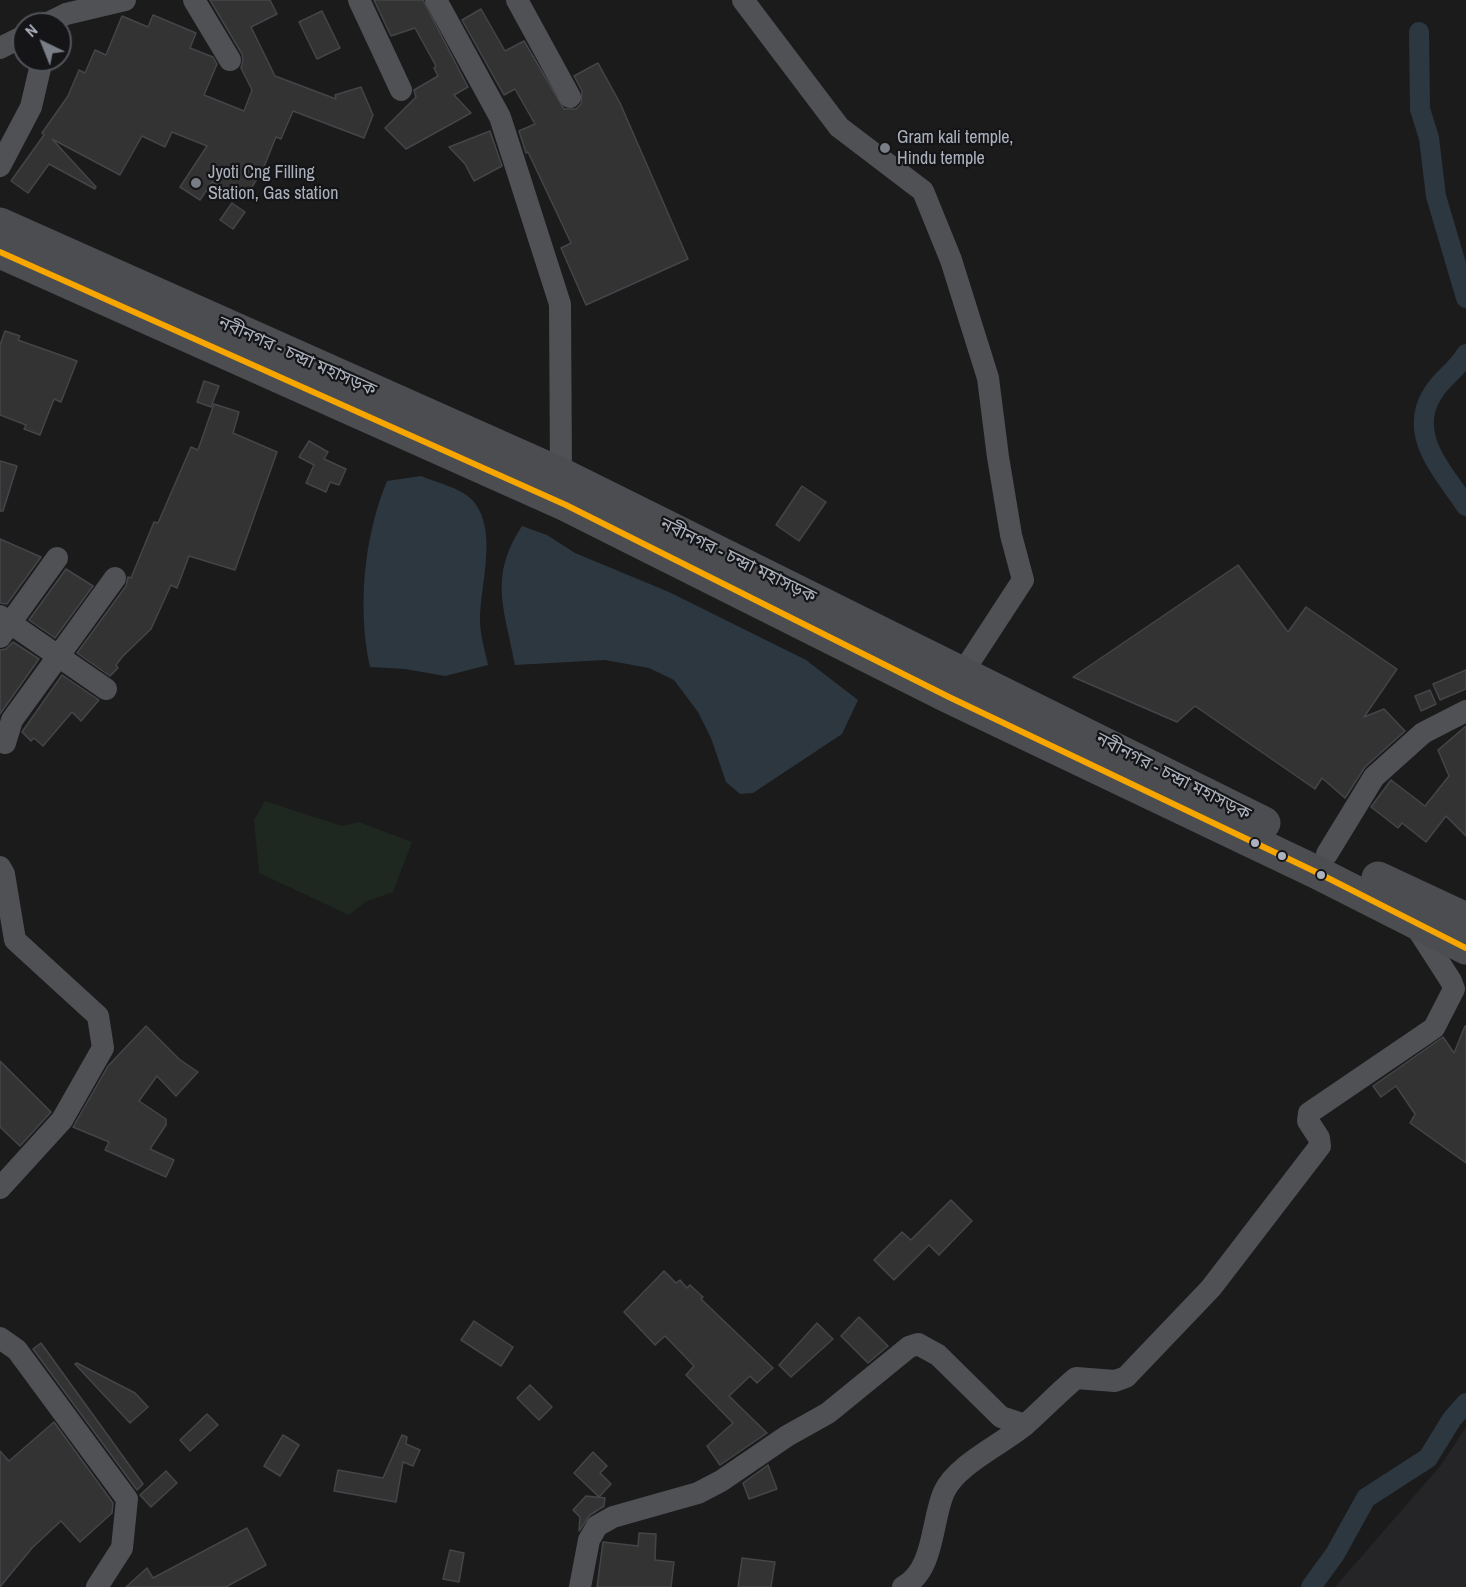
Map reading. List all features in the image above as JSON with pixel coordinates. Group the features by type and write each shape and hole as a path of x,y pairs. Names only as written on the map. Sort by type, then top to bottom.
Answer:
{"highway":[{"name":"নবীনগর - চন্দ্রা মহাসড়ক","path":"0,224 561,474 963,672 1049,730 1466,948"},
{"name":"নবীনগর - চন্দ্রা মহাসড়ক","path":"0,252 566,505 1049,730 1327,854 1466,919"}],"street":[{"path":"72,13 124,0"},
{"path":"194,0 230,60"},
{"path":"358,0 401,90"},
{"path":"436,0 500,117 560,304 561,474"},
{"path":"517,0 570,98"},
{"path":"743,0 839,127 923,191 951,260 988,378 1011,535 1023,580 963,672"},
{"path":"0,166 31,107 39,72"},
{"path":"57,558 4,626 59,657 106,689"},
{"path":"5,743 12,720 115,578"},
{"path":"1327,854 1374,777 1423,733 1466,711"},
{"path":"0,867 4,874 15,940 98,1016 103,1048 62,1120 0,1188"},
{"path":"903,1587 909,1584 919,1571 927,1555 944,1491 968,1466 1025,1425 1076,1378 1115,1381 1126,1377 1210,1288 1320,1146 1319,1138 1308,1121 1309,1113 1438,1024 1454,989 1411,919"},
{"path":"0,1338 17,1350 127,1499 122,1548 97,1587"},
{"path":"580,1587 589,1540 597,1526 613,1517 698,1493 721,1481 787,1436 828,1413 887,1362 909,1347 918,1344 938,1355 1001,1417 1025,1425"}],"shaded area":[{"path":"421,476 457,489 469,497 481,514 485,528 486,560 480,620 488,665 445,676 405,669 370,667 366,644 365,572 379,502 387,481"},
{"path":"522,526 547,535 575,553 669,592 806,660 858,700 842,734 753,793 740,794 726,782 711,738 698,712 674,680 649,668 605,660 515,665 504,610 502,578 505,562"},
{"path":"265,801 342,826 359,822 412,842 393,892 365,902 349,915 259,873 254,820"},
{"path":"1466,1427 1466,1587 1335,1587 1441,1465"}],"building":[{"path":"210,0 270,0 277,14 251,27 275,76 336,99 335,95 361,87 373,115 364,138 293,111 281,139 276,137 263,169 244,200 212,182 200,200 180,187 207,146 172,132 165,147 142,136 120,175 52,139 96,187 95,189 49,164 28,193 11,181 68,96 79,70 85,73 95,50 106,55 122,16 148,27 153,15 196,33 190,48 213,57 217,64 204,95 244,111 252,90 241,68 242,54"},
{"path":"374,0 423,0 468,87 454,95 471,113 406,149 385,128 416,97 414,90 438,76 434,68 436,66 415,28 391,36"},
{"path":"481,9 505,51 524,41 564,109 576,109 581,104 582,91 574,76 598,63 620,103 688,259 586,305 561,248 571,243 528,152 526,153 519,131 535,124 515,89 504,95 462,20"},
{"path":"322,11 340,48 317,59 299,22"},
{"path":"490,131 502,166 474,181 465,164 449,147"},
{"path":"232,203 245,212 233,229 220,220"},
{"path":"5,331 20,336 18,340 77,361 61,402 54,399 40,435 24,429 26,425 0,415 0,345"},
{"path":"204,381 219,386 211,407 197,402"},
{"path":"214,404 239,412 233,433 277,452 235,570 189,556 177,588 171,585 151,629 123,656 116,665 118,668 110,676 77,653 126,586 128,577 131,578 154,522 158,523 191,447 198,450"},
{"path":"309,441 328,452 324,459 346,469 339,485 330,482 326,492 306,483 314,465 299,457"},
{"path":"0,461 17,466 3,511 0,511"},
{"path":"802,486 826,502 799,541 776,525"},
{"path":"0,539 41,557 7,604 0,603"},
{"path":"1238,565 1288,632 1306,607 1397,669 1364,717 1384,709 1405,731 1365,767 1345,798 1322,778 1315,789 1195,706 1177,722 1073,677"},
{"path":"66,569 93,586 55,638 29,620"},
{"path":"13,642 39,659 0,714 0,650 6,649"},
{"path":"1466,670 1466,689 1440,700 1433,684"},
{"path":"62,675 99,700 81,721 72,712 43,746 34,738 31,741 22,732"},
{"path":"1430,690 1436,704 1421,711 1415,696"},
{"path":"1466,726 1466,836 1446,816 1426,842 1402,823 1398,828 1371,807 1391,780 1425,806 1449,776 1438,750"},
{"path":"146,1026 179,1059 198,1072 176,1096 157,1076 139,1101 166,1119 166,1125 150,1149 174,1160 166,1177 105,1150 109,1142 73,1127 108,1066"},
{"path":"1465,1026 1466,1163 1410,1123 1415,1114 1396,1086 1381,1097 1373,1086 1443,1037 1454,1053"},
{"path":"0,1061 51,1112 20,1146 0,1127"},
{"path":"951,1200 972,1221 939,1255 929,1245 894,1280 874,1260 902,1232 911,1240"},
{"path":"664,1271 676,1283 680,1280 687,1288 690,1285 703,1297 701,1299 773,1368 757,1383 750,1376 729,1396 767,1433 720,1465 707,1446 733,1423 686,1375 694,1366 665,1336 655,1345 624,1312"},
{"path":"859,1317 888,1346 868,1363 841,1336"},
{"path":"474,1321 513,1347 501,1366 461,1340"},
{"path":"817,1323 833,1339 791,1377 779,1365"},
{"path":"41,1343 143,1484 137,1490 33,1349"},
{"path":"75,1364 135,1393 148,1407 130,1423"},
{"path":"530,1385 552,1407 539,1420 517,1398"},
{"path":"207,1414 218,1425 190,1451 180,1440"},
{"path":"54,1422 113,1503 112,1513 80,1542 61,1521 32,1548 0,1587 0,1451 9,1461"},
{"path":"283,1435 299,1445 280,1476 264,1466"},
{"path":"402,1435 407,1437 406,1444 420,1450 413,1466 403,1462 396,1502 334,1491 338,1470 383,1478"},
{"path":"593,1452 607,1466 600,1473 611,1484 599,1497 574,1473"},
{"path":"768,1465 777,1489 749,1499 743,1483"},
{"path":"166,1471 177,1483 151,1507 140,1495"},
{"path":"586,1496 605,1498 604,1506 590,1515 579,1531 580,1517 573,1510"},
{"path":"247,1528 266,1565 226,1587 126,1587 147,1568 153,1578"},
{"path":"639,1533 656,1534 655,1560 674,1562 671,1587 597,1587 603,1542 638,1546"},
{"path":"450,1550 464,1553 459,1582 443,1579"},
{"path":"742,1558 775,1562 771,1587 738,1587"}],"waterway":[{"path":"1419,32 1420,109 1429,138 1436,196 1466,298"},
{"path":"1466,354 1433,393 1426,409 1424,424 1431,452 1466,506"},
{"path":"1311,1587 1335,1554 1366,1498 1428,1458 1452,1419 1466,1403"}],"transit line":[{"path":"0,252 566,505 949,697 1316,872 1466,948"}],"place":[{"name":"Gram kali temple, Hindu temple","path":"885,148"},
{"name":"Jyoti Cng Filling Station, Gas station","path":"196,183"}]}
